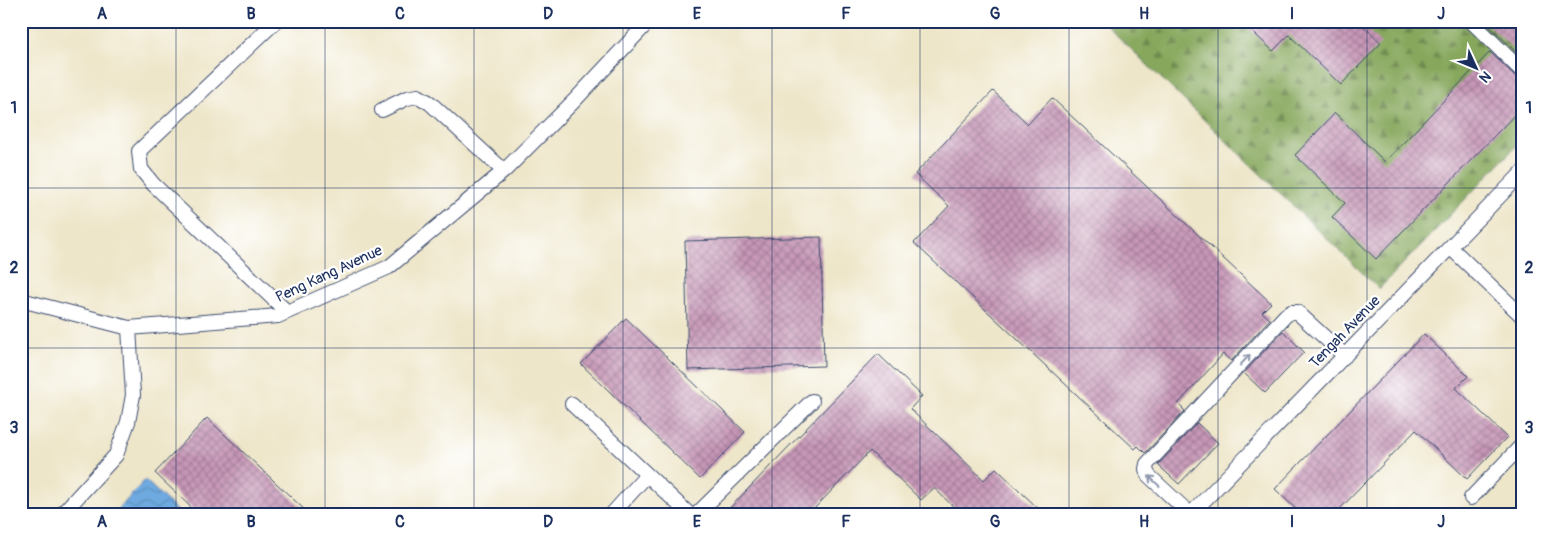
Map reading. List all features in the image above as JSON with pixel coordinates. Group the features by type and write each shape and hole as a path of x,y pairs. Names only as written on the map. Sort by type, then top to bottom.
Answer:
{"lane":[{"path":"276,21 139,151 140,169 153,184 287,312"},
{"name":"Peng Kang Avenue","path":"21,300 129,328 278,316 389,267 504,171 574,101 648,21"},
{"path":"1471,21 1522,71"},
{"path":"382,110 406,98 418,96 430,103 504,171"},
{"name":"Tengah Avenue","path":"1191,514 1522,173"},
{"path":"1450,246 1522,316"},
{"path":"1191,514 1148,475 1146,469 1148,464 1286,315 1291,312 1297,312 1345,356"},
{"path":"62,514 116,455 128,422 133,395 129,328"},
{"path":"697,514 812,401"},
{"path":"572,404 689,514"},
{"path":"1471,498 1522,445"},
{"path":"612,514 647,475"}],"green space":[{"path":"1102,21 1522,21 1522,140 1379,289"}],"water":[{"path":"145,480 181,514 114,514"}],"building":[{"path":"1241,21 1358,21 1381,43 1341,85 1289,35 1273,51"},
{"path":"1484,21 1522,21 1522,58 1503,39"},
{"path":"1490,52 1516,77 1522,80 1522,107 1376,259 1332,217 1345,203 1295,155 1335,113 1385,162"},
{"path":"993,91 1028,124 1052,98 1271,303 1262,312 1270,319 1231,361 1223,354 1178,404 1185,411 1145,453 1138,446 1135,449 914,243 949,206 915,174"},
{"path":"821,237 824,366 688,370 685,241"},
{"path":"626,318 745,432 700,479 581,364"},
{"path":"1283,331 1304,352 1265,393 1244,373"},
{"path":"1424,334 1468,376 1456,388 1507,437 1467,479 1416,430 1335,514 1301,514 1275,489"},
{"path":"878,354 922,396 910,409 984,480 996,468 1044,514 961,514 934,488 921,500 870,451 809,514 724,514"},
{"path":"207,418 309,514 198,514 155,473"},
{"path":"1197,423 1218,443 1179,484 1158,465"}]}
